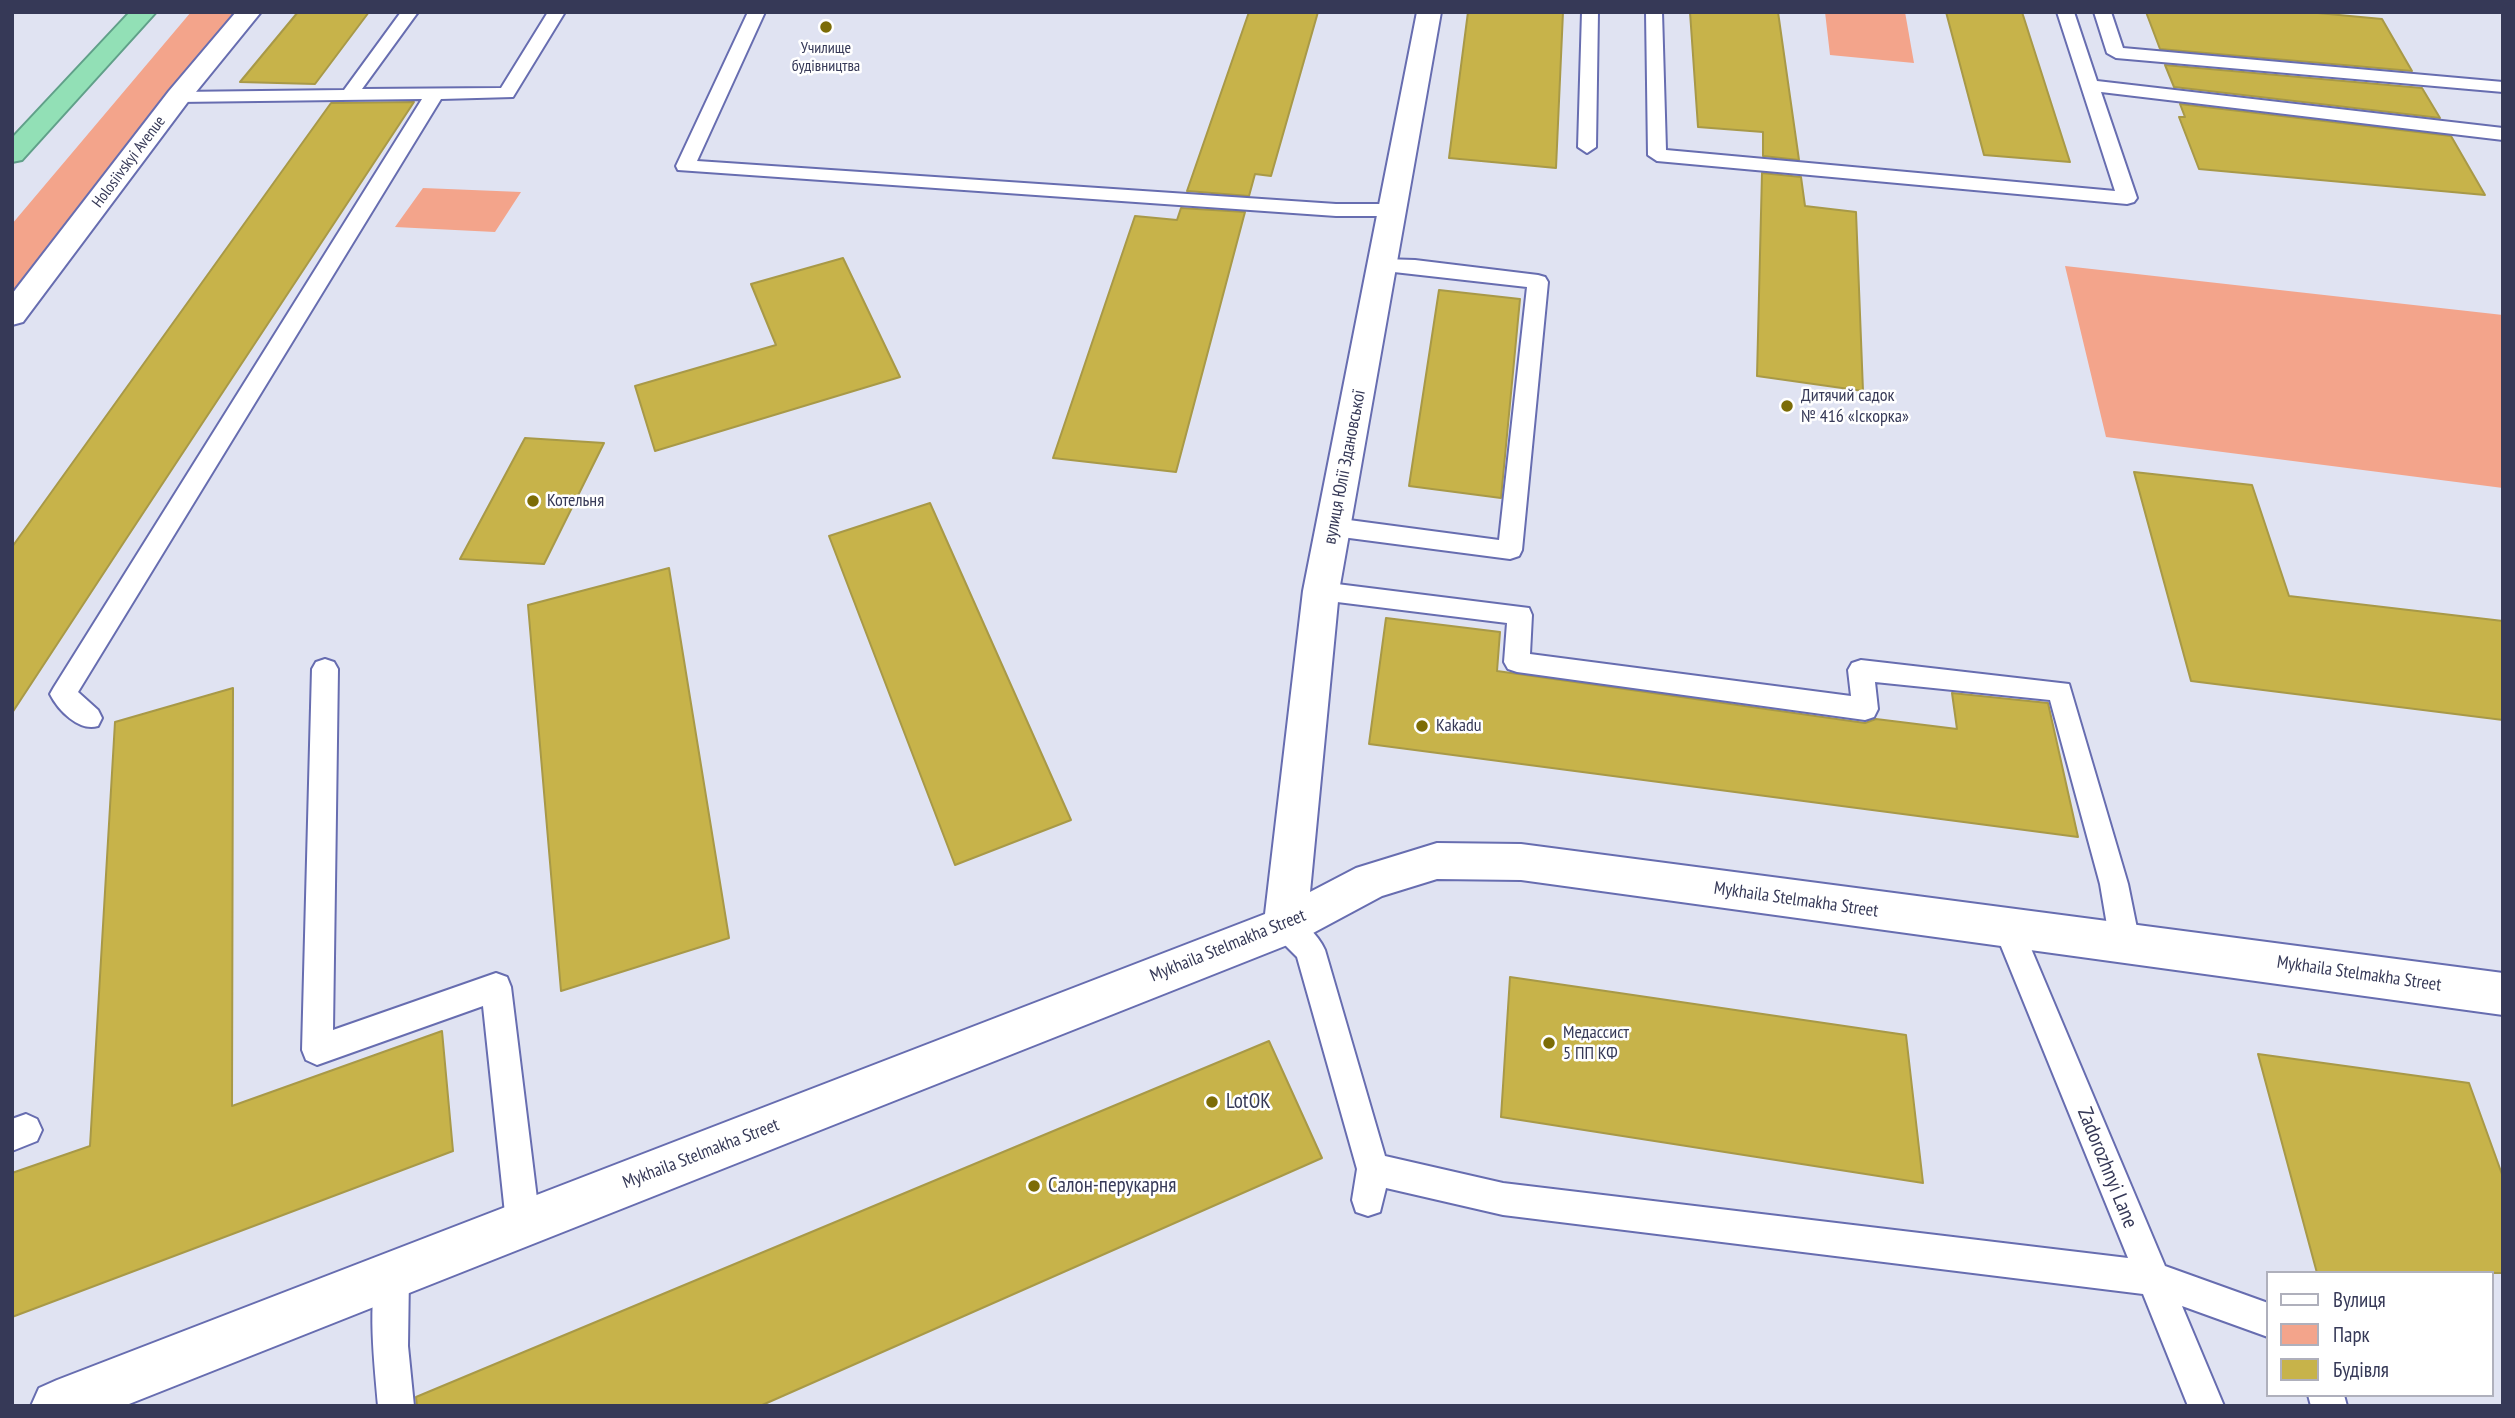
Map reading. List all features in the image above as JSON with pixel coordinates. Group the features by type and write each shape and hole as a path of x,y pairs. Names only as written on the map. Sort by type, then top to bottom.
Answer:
{"highway":[{"path":"12,154 144,12"}],"street":[{"name":"Holosiivskyi Avenue","path":"12,315 178,97 250,12"},
{"name":"вулиця Юлії Здановської","path":"1285,926 1321,591 1429,12"},
{"name":"Mykhaila Stelmakha Street","path":"57,1406 1285,926 1371,881 1437,861 1521,862 2503,994"}],"lane":[{"path":"350,94 410,12"},
{"path":"178,97 507,93 557,12"},
{"path":"757,12 685,166 1336,210 1394,210"},
{"path":"1587,147 1590,12"},
{"path":"1654,12 1657,155 2127,198 2065,12"},
{"path":"2102,12 2116,53 2503,87"},
{"path":"2089,85 2503,134"},
{"path":"89,718 63,694 436,92"},
{"path":"1334,527 1510,550 1538,282 1415,266 1383,265"},
{"path":"1321,591 1520,615 1517,663 1865,709 1861,670 2060,691 2114,884 2125,943"},
{"path":"325,669 317,1049 496,986 523,1223"},
{"path":"1285,926 1310,950 1371,1184 2152,1278 2266,1319"},
{"name":"Zadorozhnyi Lane","path":"2009,929 2206,1406"},
{"path":"392,1275 391,1346 396,1406"}],"green space":[{"path":"191,12 236,12 150,115 12,292 12,224"},
{"path":"1825,12 1905,12 1914,63 1830,55"},
{"path":"423,188 521,192 495,232 395,227"},
{"path":"2065,266 2503,315 2503,488 2106,437"}],"building":[{"path":"298,12 369,12 315,84 240,82"},
{"path":"1249,12 1318,12 1271,176 1255,174 1249,196 1187,191"},
{"path":"1468,12 1563,12 1556,168 1449,158"},
{"path":"1690,12 1778,12 1799,160 1763,156 1763,132 1698,127"},
{"path":"1946,12 2022,12 2070,162 1984,155"},
{"path":"2146,12 2307,12 2382,19 2412,71 2160,49"},
{"path":"2165,65 2422,88 2440,118 2174,87"},
{"path":"414,102 12,713 12,547 331,103"},
{"path":"2180,104 2451,136 2485,195 2199,169 2179,117 2185,117"},
{"path":"1762,173 1801,177 1805,206 1856,212 1863,391 1757,376"},
{"path":"1181,208 1245,212 1176,472 1053,458 1135,216 1177,220"},
{"path":"843,258 900,377 655,451 635,386 776,345 751,284"},
{"path":"1439,290 1520,299 1501,498 1409,486"},
{"name":"Котельня","path":"525,438 604,443 544,564 460,559"},
{"path":"2134,472 2252,485 2289,596 2503,621 2503,720 2191,681"},
{"path":"930,503 1071,820 955,865 829,536"},
{"path":"669,568 729,938 561,991 528,605"},
{"path":"1386,618 1500,632 1497,671 1865,723 1876,719 1957,729 1952,693 2048,703 2078,837 1369,744"},
{"path":"233,688 232,1106 442,1031 453,1151 12,1317 12,1173 90,1146 115,722"},
{"path":"1510,977 1906,1035 1923,1183 1501,1117"},
{"path":"1269,1041 1322,1158 760,1406 417,1406 416,1397"},
{"path":"2258,1054 2469,1083 2503,1177 2503,1273 2316,1271"}],"place":[{"name":"Училище будівництва","path":"826,27"},
{"name":"Дитячий садок № 416 «Іскорка»","path":"1787,406"},
{"name":"Котельня","path":"533,501"},
{"name":"Kakadu","path":"1422,726"},
{"name":"Медассист 5 ПП КФ","path":"1549,1043"},
{"name":"LotOK","path":"1212,1102"},
{"name":"Салон-перукарня","path":"1034,1186"}]}
